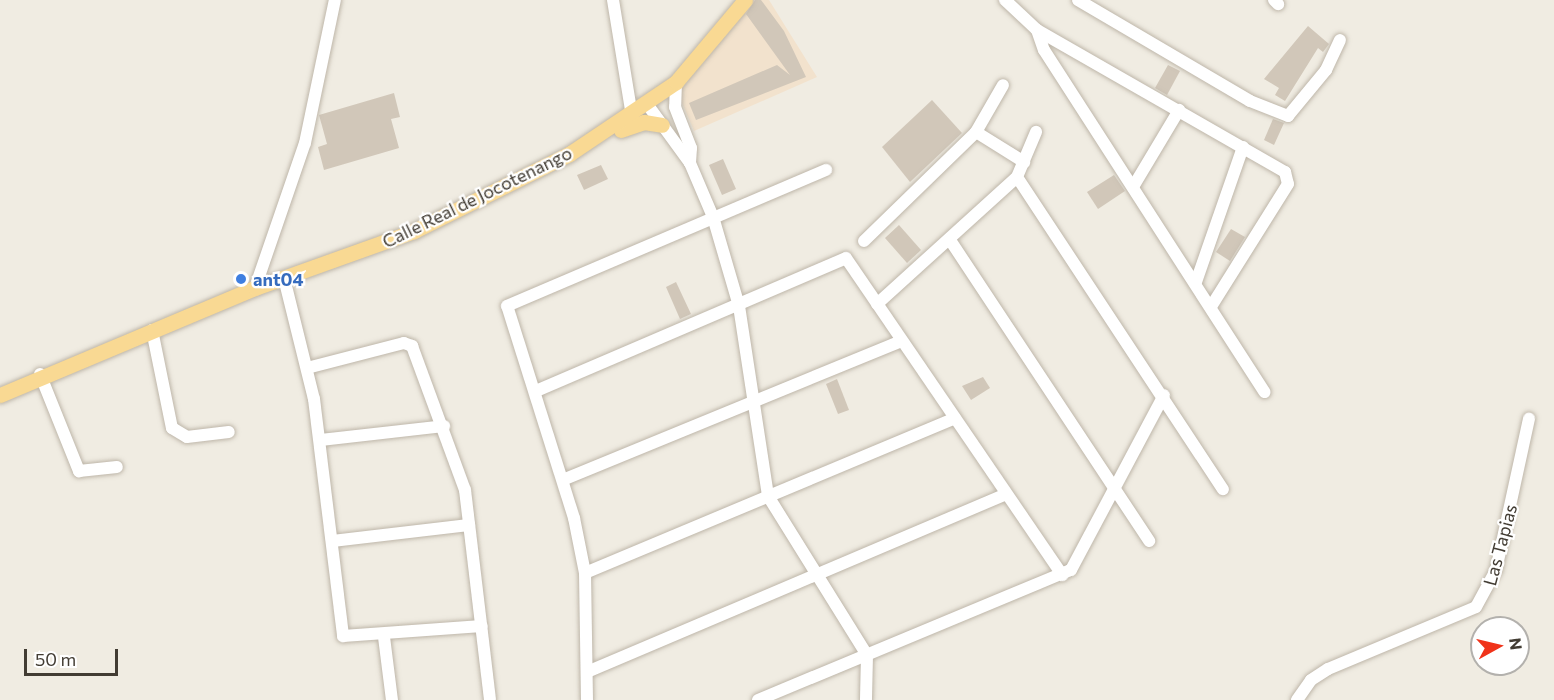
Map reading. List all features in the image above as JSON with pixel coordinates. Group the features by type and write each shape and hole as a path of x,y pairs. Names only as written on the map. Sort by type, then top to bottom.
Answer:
{"main road":[{"name":"Calle Real de Jocotenango","path":"0,395 40,374 255,288 414,231 569,154 632,116 676,81 745,0"},
{"path":"569,154 635,124 662,125"}],"street":[{"path":"255,288 305,143 335,0"},
{"path":"613,0 632,116"},
{"path":"1005,0 1037,30 1285,172 1288,184 1212,305"},
{"path":"1078,0 1250,101 1288,116 1326,70 1340,40"},
{"path":"1037,30 1044,50 1212,305 1264,392"},
{"path":"676,81 675,107 685,133 690,163 713,217 739,306 756,399 768,496 814,577 867,655 866,700"},
{"path":"864,241 976,132 1003,85"},
{"path":"647,104 671,140 690,163"},
{"path":"1133,187 1179,110"},
{"path":"976,132 1024,162"},
{"path":"877,304 1017,177 1036,132"},
{"path":"671,140 685,133"},
{"path":"1196,282 1244,147"},
{"path":"587,700 585,573 565,479 536,391 505,313 511,301 826,170"},
{"path":"1017,177 1164,395 1223,489"},
{"path":"950,240 1149,541"},
{"path":"536,391 739,306 846,258 1062,575"},
{"path":"284,278 308,368 320,440 343,636 384,637 482,626"},
{"path":"152,330 172,428 187,437 229,432"},
{"path":"565,479 902,340"},
{"path":"308,368 408,343 460,469 470,525 490,700"},
{"path":"40,374 78,470 117,467"},
{"path":"758,700 772,697 867,655 1062,575 1077,562 1113,487 1164,395"},
{"path":"585,573 955,418"},
{"name":"Las Tapias","path":"1297,700 1311,680 1328,669 1476,607 1496,570 1529,419"},
{"path":"320,440 444,426"},
{"path":"587,672 1006,494"},
{"path":"332,541 470,525"},
{"path":"384,637 392,700"}],"shaded area":[{"path":"749,0 769,0 817,77 694,131 676,89"}],"building":[{"path":"755,0 761,0 784,31 806,77 696,120 689,103 777,65 790,75 746,14"},
{"path":"1308,26 1329,44 1323,52 1318,48 1285,101 1275,95 1279,88 1264,79"},
{"path":"1168,65 1180,71 1167,95 1155,88"},
{"path":"394,93 400,117 391,119 399,148 324,170 318,147 327,144 319,115"},
{"path":"932,100 962,133 910,182 882,147"},
{"path":"1273,119 1284,123 1274,145 1264,140"},
{"path":"723,159 736,189 722,195 709,165"},
{"path":"601,165 608,179 584,190 577,175"},
{"path":"1114,175 1125,191 1098,209 1087,192"},
{"path":"899,225 921,250 907,263 885,238"},
{"path":"1231,229 1245,237 1230,261 1216,252"},
{"path":"676,282 691,314 680,319 666,287"},
{"path":"983,377 990,388 971,400 962,386"},
{"path":"837,379 849,410 838,414 826,384"}],"place":[{"name":"ant04","path":"241,279"}]}
